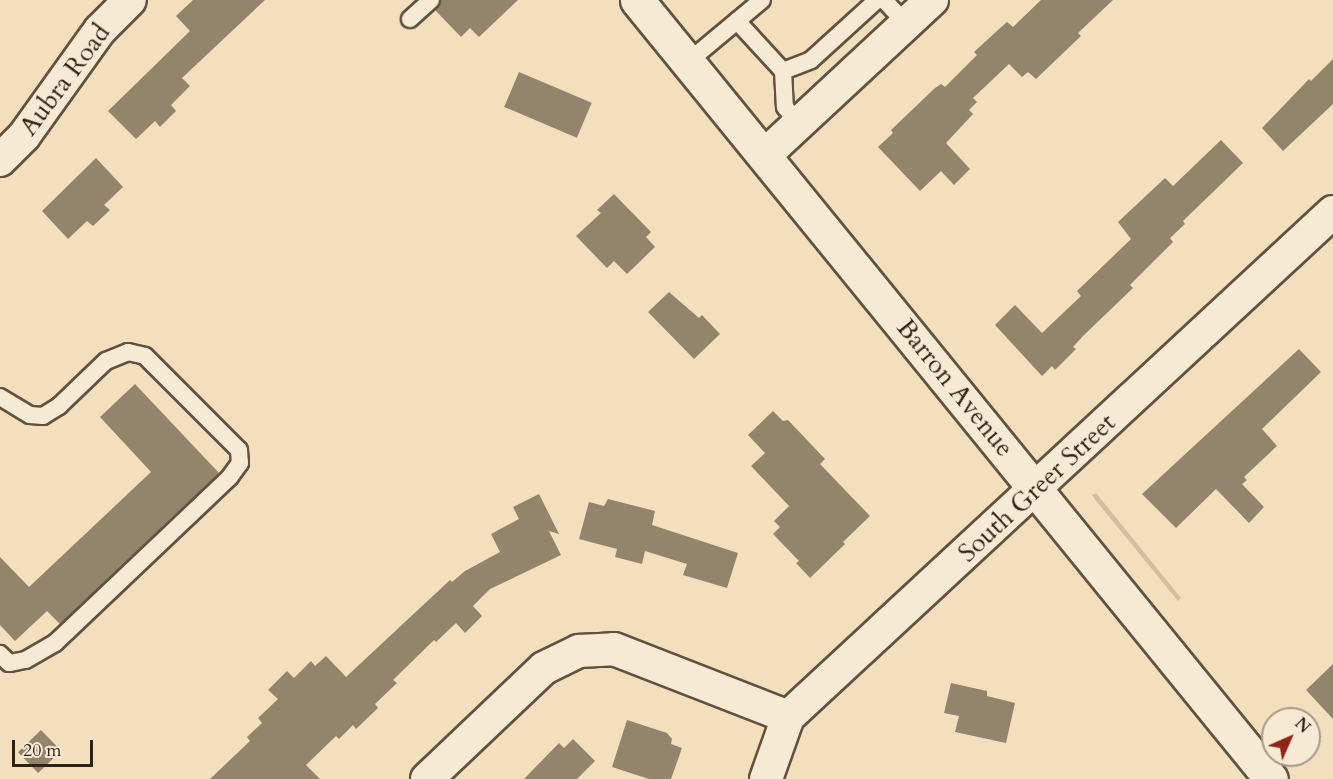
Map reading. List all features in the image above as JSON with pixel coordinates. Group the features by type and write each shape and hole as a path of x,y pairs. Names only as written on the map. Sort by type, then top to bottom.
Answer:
{"main road":[{"name":"Barron Avenue","path":"637,0 1037,488 1271,779"}],"street":[{"name":"Aubra Road","path":"0,160 24,136 100,30 130,0"},
{"path":"765,155 932,0"},
{"name":"South Greer Street","path":"766,779 788,717 1333,212"},
{"path":"427,779 544,668 579,651 614,649 788,717"}],"lane":[{"path":"410,19 431,0"},
{"path":"689,61 762,0"},
{"path":"783,71 811,60 877,0"},
{"path":"884,0 906,24"},
{"path":"737,21 783,71 785,107 799,125"},
{"path":"0,397 30,415 43,416 59,406 106,362 128,352 145,356 239,450 240,463 230,477 55,642 25,660 9,663 0,654"}],"shaded area":[{"path":"1096,493 1181,598 1178,601 1097,502 1092,495"}],"building":[{"path":"193,0 265,0 182,78 190,86 171,105 176,111 160,127 155,121 136,139 108,111 190,31 176,16"},
{"path":"441,0 518,0 479,37 470,28 461,37 435,10"},
{"path":"1041,0 1113,0 1078,33 1081,36 1036,79 1028,72 1022,77 1009,64 973,98 977,102 969,110 973,114 946,143 970,169 954,185 941,171 920,191 878,147 893,133 891,130 935,88 941,84 945,87 977,55 974,52 999,29 1007,22 1013,27"},
{"path":"1333,59 1333,104 1283,151 1262,128 1309,79 1311,81"},
{"path":"519,72 592,103 577,138 504,107"},
{"path":"1221,140 1243,163 1183,221 1185,224 1170,238 1173,242 1130,285 1133,288 1073,347 1076,349 1055,370 1052,366 1042,376 995,325 1015,305 1042,333 1081,296 1077,291 1131,239 1118,222 1165,178 1173,186"},
{"path":"96,158 123,187 104,205 110,210 93,226 87,221 68,239 42,211"},
{"path":"614,194 651,232 646,237 655,247 627,274 614,261 607,268 576,236 601,213 597,210"},
{"path":"669,292 699,318 702,315 720,334 694,359 648,312"},
{"path":"1299,349 1321,372 1262,429 1277,446 1244,477 1247,480 1242,484 1264,507 1249,523 1216,489 1176,528 1142,494"},
{"path":"135,384 219,473 60,624 47,611 15,641 0,625 0,557 29,587 151,472 100,417"},
{"path":"773,411 783,421 788,420 825,459 820,464 870,516 810,578 796,563 799,561 773,534 780,527 774,521 789,506 751,466 765,453 748,435"},
{"path":"539,494 559,534 549,531 561,555 490,589 473,606 482,616 465,633 456,623 436,642 434,640 393,680 397,683 375,704 378,708 356,729 353,725 339,739 336,736 306,765 320,779 210,779 250,741 247,737 262,723 258,718 278,699 268,690 287,671 294,678 311,661 315,666 326,656 346,677 450,580 452,582 465,571 500,552 491,534 519,519 513,507"},
{"path":"608,499 655,511 652,525 738,553 727,588 683,575 687,564 645,551 642,564 615,557 617,549 579,539 589,502 604,506"},
{"path":"1333,664 1333,719 1306,690"},
{"path":"951,683 987,691 987,696 1015,703 1006,743 955,732 959,716 944,713"},
{"path":"627,720 667,733 672,739 671,744 682,748 671,779 649,779 612,767"},
{"path":"41,730 61,751 38,773 18,752"},
{"path":"573,739 595,761 577,779 524,779 559,743 564,748"}]}
